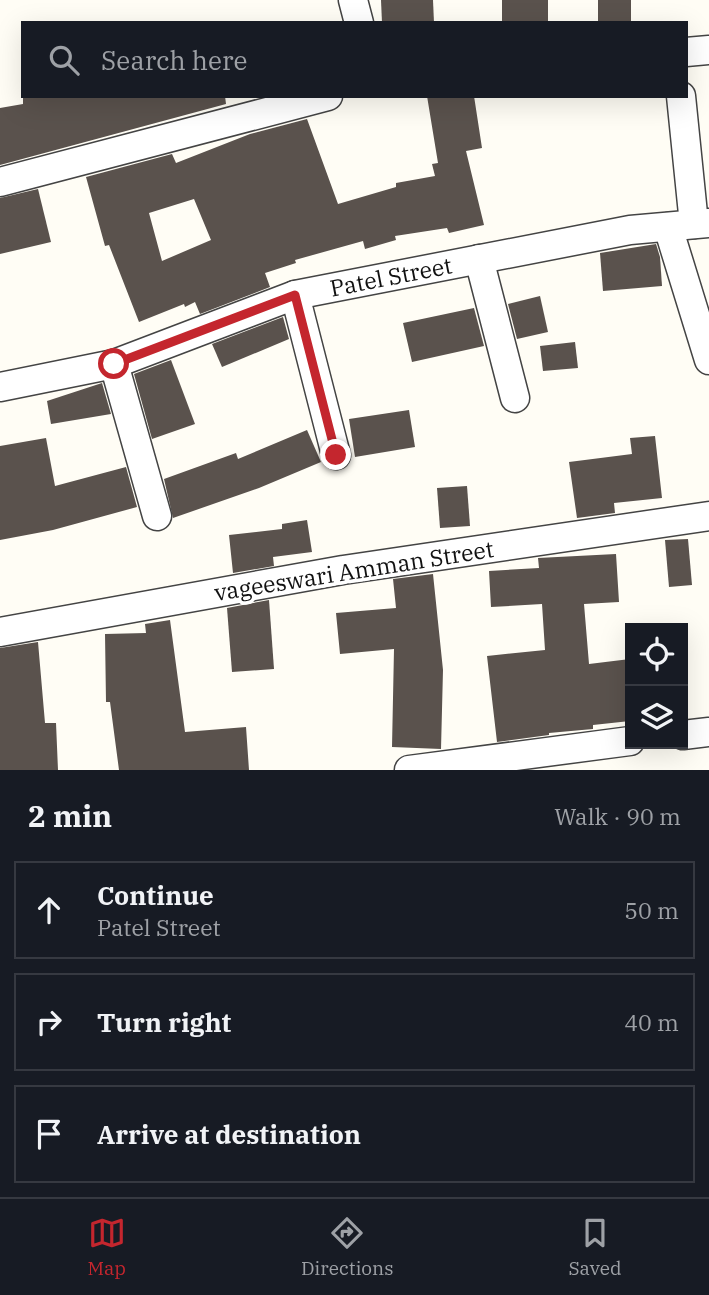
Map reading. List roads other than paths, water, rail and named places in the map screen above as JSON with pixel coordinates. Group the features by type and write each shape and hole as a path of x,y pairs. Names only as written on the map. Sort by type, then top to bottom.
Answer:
{"street":[{"path":"353,0 358,21"},
{"path":"688,52 709,50"},
{"path":"0,182 320,98"},
{"path":"681,98 690,225 709,360"},
{"name":"Patel Street","path":"0,387 114,364 295,295 630,230 690,225"},
{"path":"479,260 515,398"},
{"path":"295,295 336,455"},
{"path":"114,364 157,516"},
{"name":"vageeswari Amman Street","path":"0,632 343,570 709,516"},
{"path":"688,734 709,732"},
{"path":"409,770 625,742"}]}
